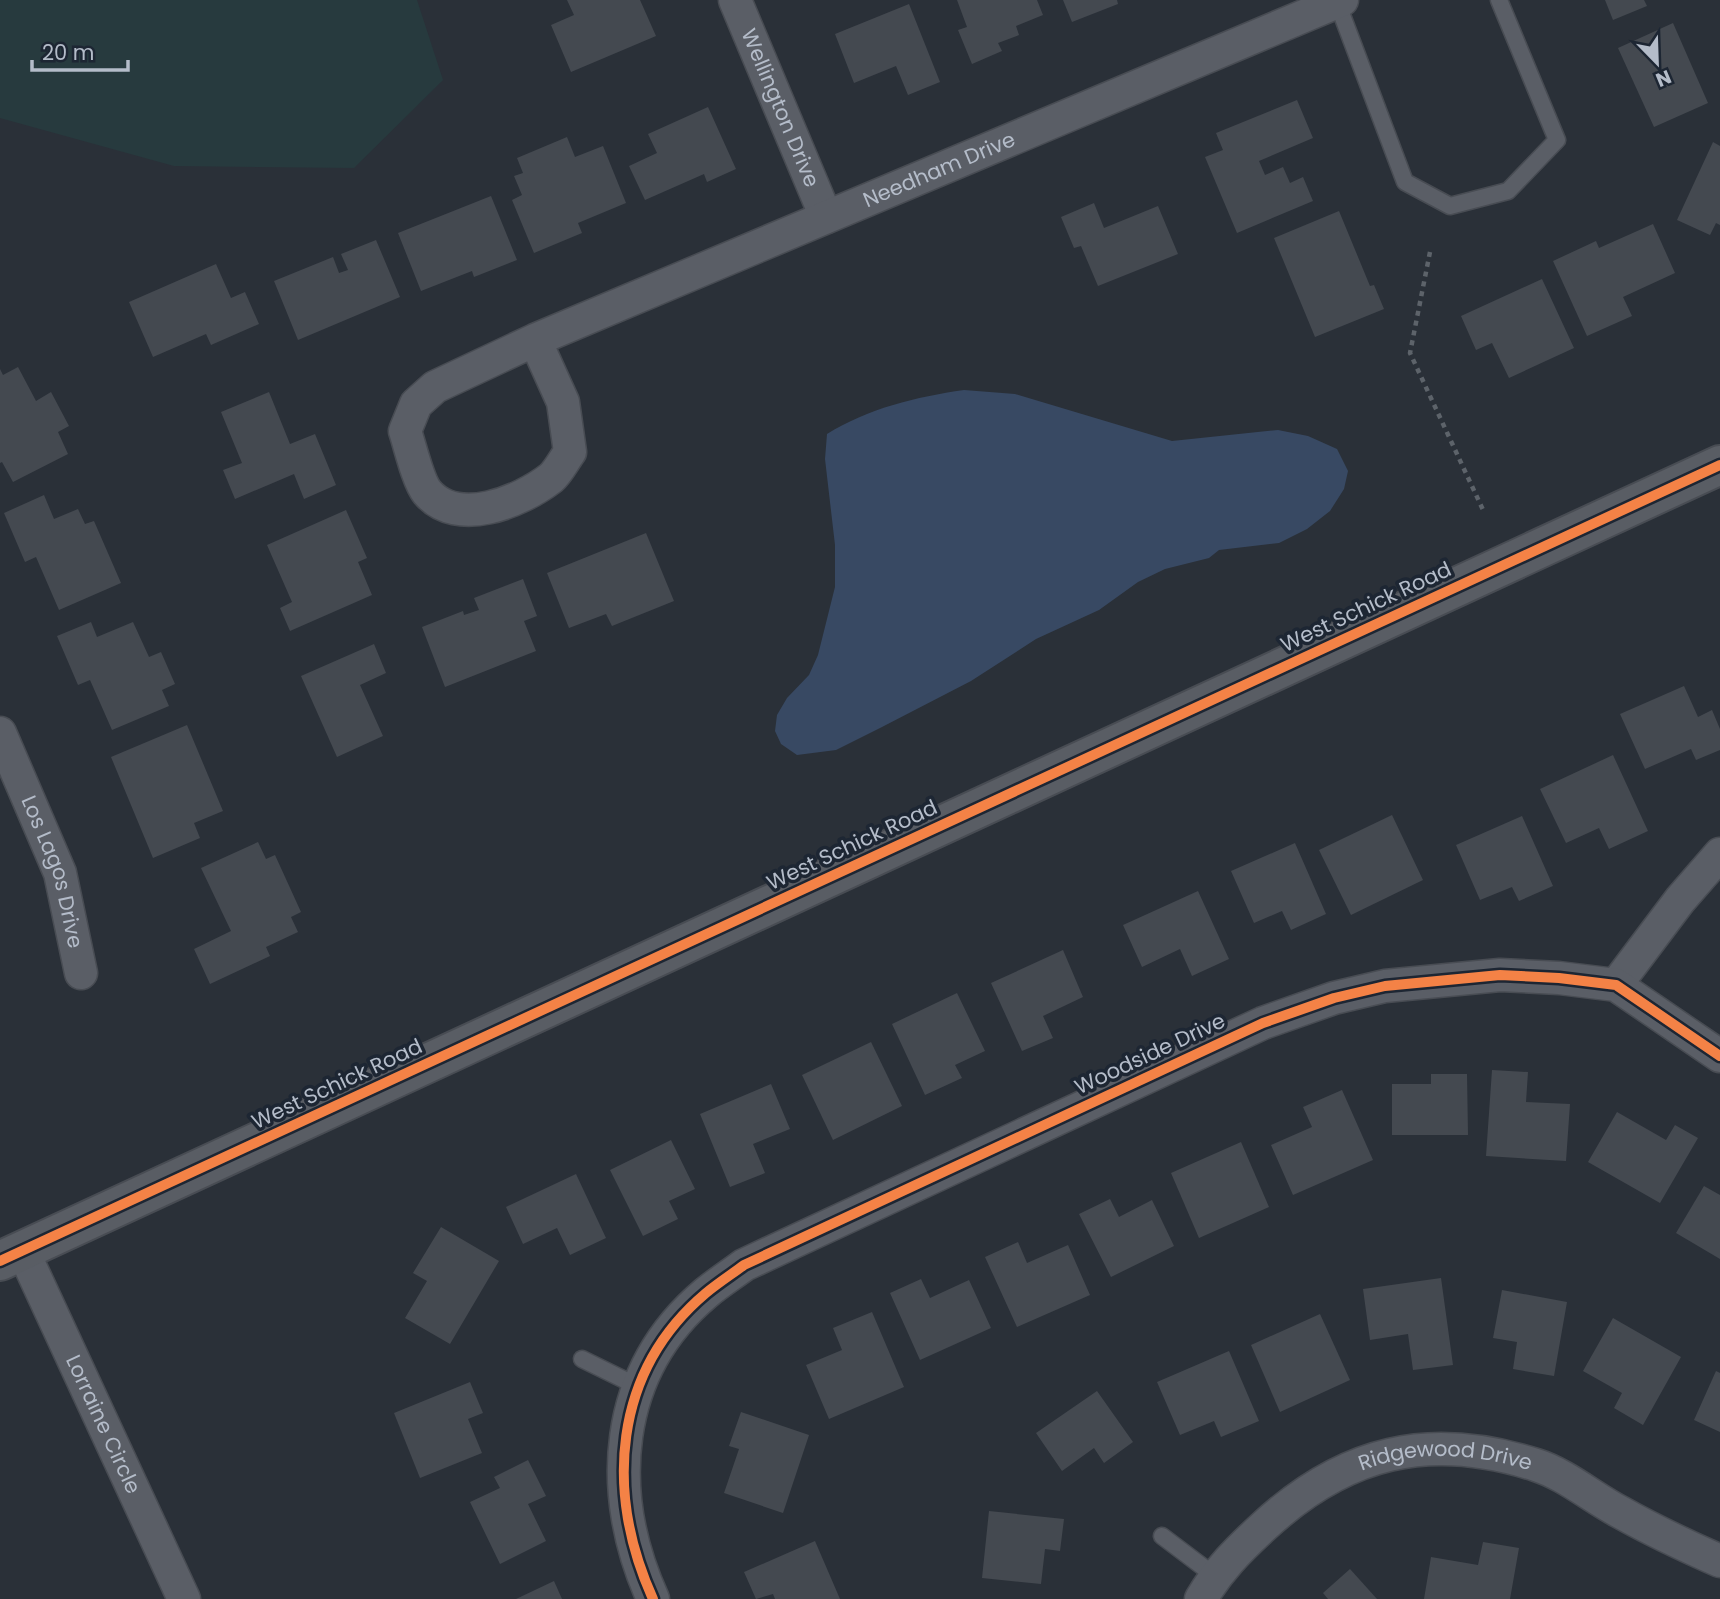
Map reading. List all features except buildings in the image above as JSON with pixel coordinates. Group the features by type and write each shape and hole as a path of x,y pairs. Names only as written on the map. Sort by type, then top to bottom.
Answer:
{"street":[{"name":"Wellington Drive","path":"735,0 826,217"},
{"name":"Needham Drive","path":"535,340 564,401 570,452 552,477 514,498 472,512 446,507 426,492 405,431 416,404 435,387 535,340 1340,1"},
{"name":"West Schick Road","path":"11,1256 1720,465"},
{"name":"Los Lagos Drive","path":"0,733 60,873 81,973"},
{"path":"1616,985 1680,900 1720,854"},
{"name":"Woodside Drive","path":"642,1378 690,1309 705,1293 744,1265 1264,1023 1334,998 1385,986 1500,975 1616,985 1720,1056"},
{"name":"Lorraine Circle","path":"11,1256 184,1599"},
{"path":"642,1378 626,1437 623,1486 629,1535 653,1599"},
{"name":"Ridgewood Drive","path":"1208,1588 1221,1566 1289,1503 1322,1480 1373,1457 1414,1449 1458,1447 1539,1465 1620,1513 1720,1561"}],"lane":[{"path":"1340,1 1405,182 1450,206 1508,191 1557,140 1499,0"},
{"path":"582,1359 642,1378"},
{"path":"1162,1536 1208,1588"}],"path":[{"path":"1430,251 1410,353 1484,512"}],"green space":[{"path":"0,0 417,0 443,80 354,168 174,166 0,118"}],"water":[{"path":"964,390 1015,394 1172,441 1278,430 1308,436 1337,449 1348,471 1344,489 1330,511 1307,529 1279,543 1219,550 1209,558 1165,569 1138,582 1099,610 1036,639 971,681 882,727 836,750 797,755 781,744 775,731 777,715 787,698 809,675 818,655 835,587 835,545 825,459 827,434 876,410 928,396"}],"cycle path":[{"path":"0,1261 1720,465"},
{"path":"653,1599 638,1559 628,1518 624,1476 626,1436 635,1397 651,1359 675,1324 706,1293 744,1265 1263,1023 1334,998 1385,986 1500,975 1616,985 1720,1056"}]}
